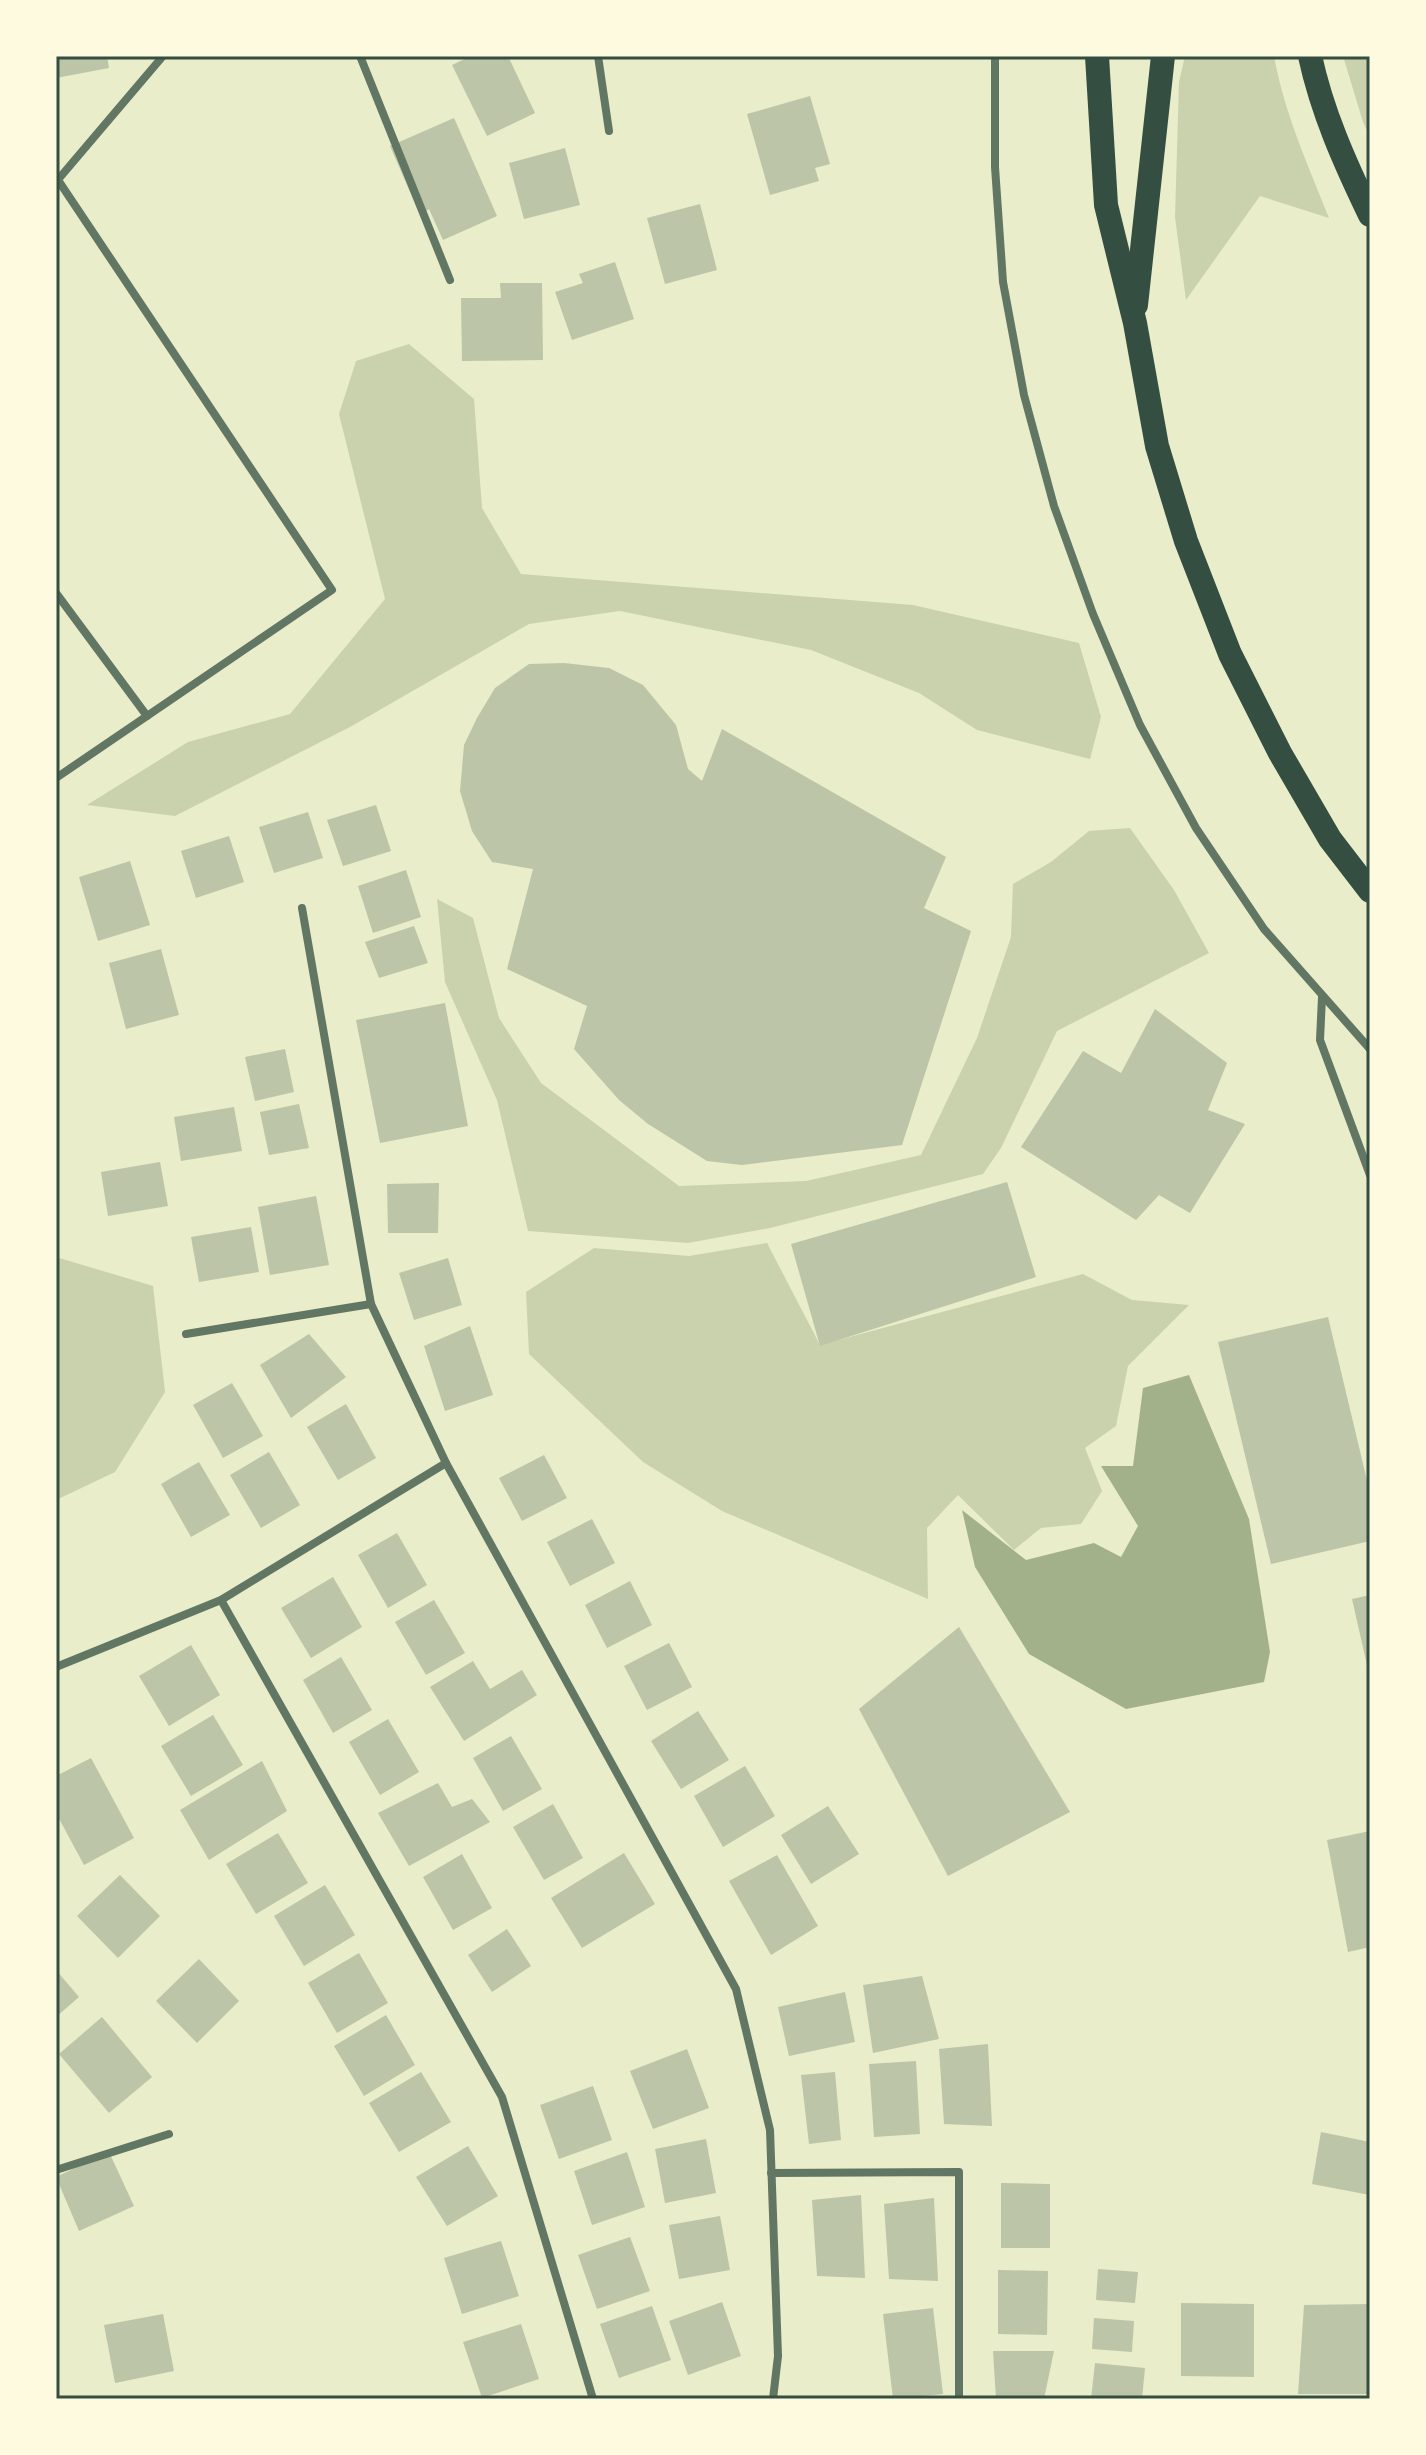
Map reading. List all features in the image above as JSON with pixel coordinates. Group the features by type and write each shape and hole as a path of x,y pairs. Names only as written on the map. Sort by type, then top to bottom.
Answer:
{"highway":[{"path":"1097,56 1106,205 1135,323 1157,446 1186,541 1230,654 1280,753 1330,839 1370,891"},
{"path":"1135,323 1163,56"},
{"path":"1310,56 1318,92 1345,164 1370,215"}],"street":[{"path":"56,778 332,590 57,181 163,56"},
{"path":"360,56 450,280"},
{"path":"598,56 609,131"},
{"path":"995,56 995,167 1003,282 1024,395 1054,506 1093,614 1140,725 1196,828 1264,929 1370,1049"},
{"path":"56,593 147,716"},
{"path":"302,908 371,1304 446,1463 736,1989 770,2130 778,2356 773,2399"},
{"path":"1322,996 1320,1040 1370,1175"},
{"path":"186,1334 371,1304"},
{"path":"56,1667 221,1600 446,1463"},
{"path":"221,1600 502,2097 593,2399"},
{"path":"56,2170 169,2134"},
{"path":"771,2173 959,2172 959,2399"}],"shaded area":[{"path":"1185,56 1274,56 1290,118 1329,218 1260,196 1186,300 1175,217 1179,82"},
{"path":"1343,56 1370,56 1370,137 1363,122"},
{"path":"409,344 474,399 482,508 521,574 913,605 1079,643 1101,717 1090,759 977,730 919,693 811,650 620,611 529,624 350,727 175,816 87,805 188,742 290,714 385,599 339,414 356,361"},
{"path":"1130,828 1174,890 1209,953 1057,1031 1001,1148 983,1174 770,1228 688,1243 528,1231 497,1100 445,982 437,899 473,918 499,1018 541,1083 679,1186 806,1181 921,1155 977,1038 1011,937 1013,884 1051,862 1089,831"},
{"path":"767,1243 820,1345 1083,1274 1132,1300 1189,1305 1128,1366 1116,1426 1085,1448 1102,1491 1081,1524 1041,1528 1014,1550 958,1495 927,1528 928,1599 722,1511 643,1462 529,1354 526,1292 594,1248 689,1256"},
{"path":"56,1257 153,1286 165,1392 115,1472 56,1500"},
{"path":"1189,1375 1249,1519 1270,1652 1264,1682 1126,1709 1029,1654 975,1567 962,1510 1026,1560 1094,1543 1121,1557 1138,1526 1101,1466 1133,1466 1143,1388"}],"building":[{"path":"56,56 107,56 109,68 56,78"},
{"path":"471,56 508,56 535,113 487,136 452,65"},
{"path":"810,96 830,164 815,168 819,181 770,195 747,114"},
{"path":"454,118 497,216 443,240 429,209 420,215 390,146"},
{"path":"565,148 580,205 524,219 509,163"},
{"path":"700,204 717,270 665,284 647,218"},
{"path":"615,262 634,319 572,340 555,292 583,283 579,274"},
{"path":"500,283 542,283 543,360 462,361 461,298 501,298"},
{"path":"564,663 609,668 643,685 676,725 688,769 702,781 722,729 946,857 924,908 971,931 902,1145 742,1165 707,1161 648,1124 619,1100 574,1049 587,1006 507,969 533,869 492,862 472,831 460,791 464,745 495,688 529,664"},
{"path":"376,805 391,851 343,866 327,820"},
{"path":"308,812 323,858 274,873 259,827"},
{"path":"229,836 244,882 196,898 181,851"},
{"path":"130,861 150,925 98,941 79,877"},
{"path":"406,870 421,917 373,933 358,886"},
{"path":"414,926 428,963 379,978 365,942"},
{"path":"161,949 179,1015 126,1029 109,963"},
{"path":"445,1003 468,1126 380,1143 356,1020"},
{"path":"1155,1009 1227,1063 1208,1110 1245,1124 1190,1213 1159,1195 1136,1220 1021,1147 1083,1051 1121,1073"},
{"path":"285,1049 294,1092 255,1101 245,1057"},
{"path":"299,1104 309,1148 269,1155 260,1112"},
{"path":"234,1107 242,1151 181,1161 174,1117"},
{"path":"160,1162 168,1206 108,1216 101,1172"},
{"path":"1007,1182 1036,1277 820,1346 791,1244"},
{"path":"439,1183 438,1233 388,1233 387,1184"},
{"path":"316,1196 329,1265 270,1275 258,1207"},
{"path":"251,1227 259,1272 199,1282 191,1237"},
{"path":"448,1258 462,1305 414,1320 399,1273"},
{"path":"1328,1317 1370,1493 1370,1541 1271,1564 1218,1342"},
{"path":"470,1326 493,1395 445,1411 424,1346"},
{"path":"309,1334 346,1377 291,1418 260,1365"},
{"path":"232,1383 263,1436 223,1458 193,1405"},
{"path":"346,1404 376,1458 338,1480 307,1427"},
{"path":"269,1452 300,1505 261,1528 230,1475"},
{"path":"544,1455 567,1498 522,1521 499,1478"},
{"path":"199,1462 230,1515 191,1537 161,1484"},
{"path":"592,1519 615,1563 570,1586 547,1542"},
{"path":"397,1533 427,1585 388,1608 358,1555"},
{"path":"333,1577 362,1627 311,1658 281,1608"},
{"path":"630,1581 652,1625 607,1648 585,1605"},
{"path":"1370,1595 1370,1674 1369,1674 1352,1599"},
{"path":"434,1600 465,1653 426,1675 395,1622"},
{"path":"959,1627 1070,1812 948,1876 859,1709"},
{"path":"669,1643 692,1687 647,1710 624,1666"},
{"path":"191,1645 220,1695 169,1726 139,1676"},
{"path":"341,1657 372,1710 333,1733 303,1680"},
{"path":"473,1661 490,1689 522,1670 537,1695 464,1741 430,1687"},
{"path":"698,1711 729,1760 681,1789 651,1741"},
{"path":"213,1715 243,1765 191,1796 161,1746"},
{"path":"388,1719 419,1772 380,1795 349,1742"},
{"path":"511,1736 542,1789 503,1811 473,1758"},
{"path":"91,1758 134,1838 84,1865 56,1813 56,1776"},
{"path":"262,1761 287,1811 209,1860 180,1810"},
{"path":"745,1766 775,1816 723,1847 694,1796"},
{"path":"438,1783 452,1807 472,1799 490,1822 409,1866 378,1813"},
{"path":"553,1804 583,1858 544,1880 513,1827"},
{"path":"828,1806 859,1854 811,1884 781,1835"},
{"path":"1370,1831 1370,1947 1348,1952 1327,1840"},
{"path":"278,1833 308,1883 256,1914 226,1864"},
{"path":"624,1853 655,1904 582,1948 551,1898"},
{"path":"462,1854 492,1908 453,1930 423,1877"},
{"path":"777,1855 818,1926 771,1955 729,1881"},
{"path":"120,1875 160,1916 118,1958 77,1916"},
{"path":"325,1885 355,1935 304,1966 274,1916"},
{"path":"507,1929 531,1966 492,1992 468,1955"},
{"path":"359,1953 388,2003 337,2033 308,1983"},
{"path":"199,1959 239,2001 197,2043 156,2001"},
{"path":"56,1970 79,1997 56,2017"},
{"path":"922,1976 939,2039 873,2053 863,1985"},
{"path":"845,1992 855,2042 789,2056 778,2007"},
{"path":"386,2015 415,2065 364,2096 334,2046"},
{"path":"102,2017 152,2077 109,2113 59,2054"},
{"path":"988,2044 992,2126 944,2124 939,2049"},
{"path":"687,2049 709,2108 653,2129 630,2071"},
{"path":"916,2061 920,2134 874,2137 869,2064"},
{"path":"421,2072 451,2122 399,2152 369,2103"},
{"path":"835,2072 841,2140 809,2144 801,2075"},
{"path":"593,2086 612,2140 559,2159 540,2105"},
{"path":"1321,2132 1370,2142 1370,2195 1312,2184"},
{"path":"706,2139 716,2193 665,2203 655,2149"},
{"path":"468,2146 498,2196 447,2226 416,2177"},
{"path":"109,2152 134,2206 79,2231 56,2177"},
{"path":"627,2152 645,2207 592,2225 574,2171"},
{"path":"1001,2183 1050,2184 1050,2248 1001,2248"},
{"path":"861,2195 865,2278 817,2276 812,2200"},
{"path":"934,2198 938,2281 889,2279 884,2204"},
{"path":"720,2216 730,2270 679,2279 669,2225"},
{"path":"630,2237 650,2291 597,2309 578,2255"},
{"path":"501,2241 519,2296 462,2314 444,2258"},
{"path":"1098,2269 1138,2272 1135,2303 1096,2300"},
{"path":"998,2270 1048,2271 1047,2335 998,2334"},
{"path":"722,2302 741,2356 688,2375 669,2321"},
{"path":"1181,2303 1254,2304 1254,2377 1181,2376"},
{"path":"1370,2304 1370,2394 1298,2394 1304,2305"},
{"path":"652,2306 671,2360 619,2378 600,2324"},
{"path":"933,2308 943,2394 893,2399 883,2314"},
{"path":"163,2314 174,2371 115,2383 104,2325"},
{"path":"1094,2318 1134,2321 1132,2352 1092,2349"},
{"path":"521,2324 539,2379 482,2398 463,2342"},
{"path":"993,2351 1054,2351 1044,2399 996,2399"},
{"path":"1095,2363 1145,2368 1142,2399 1091,2399"}]}
